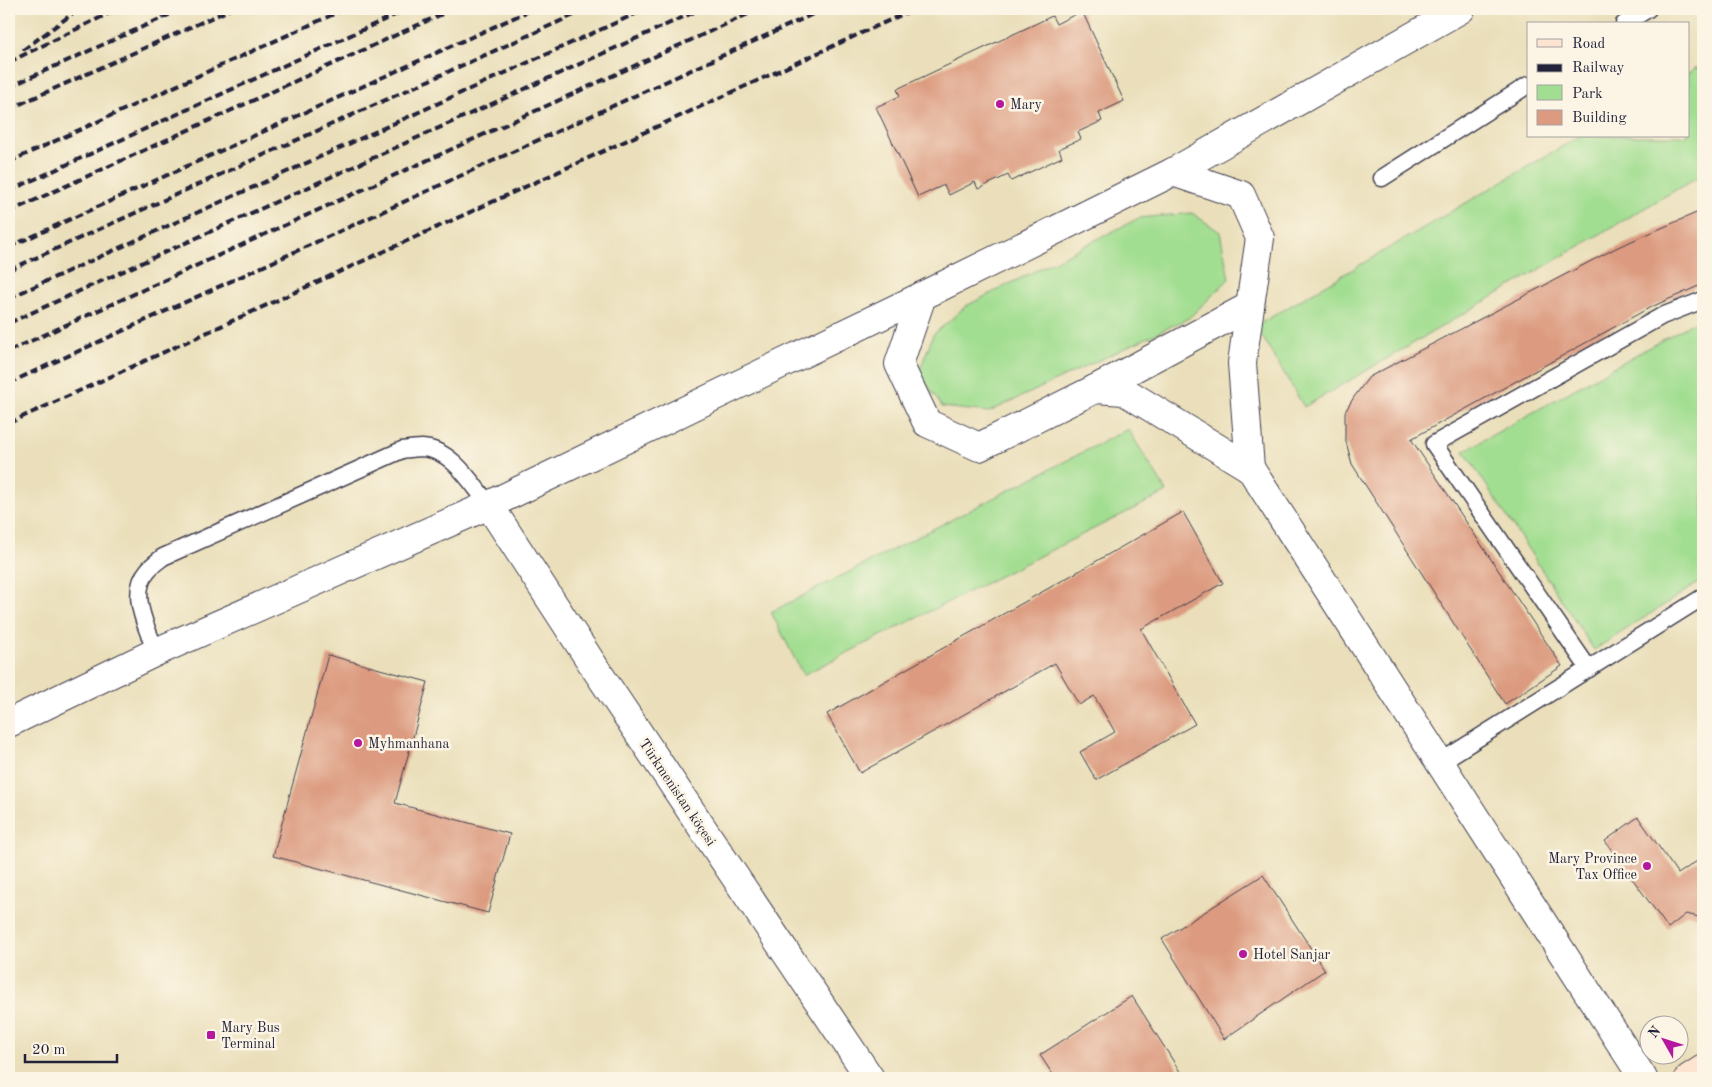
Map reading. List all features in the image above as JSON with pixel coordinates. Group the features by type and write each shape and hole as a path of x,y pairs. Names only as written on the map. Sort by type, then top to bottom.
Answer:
{"street":[{"path":"9,723 156,652 489,505 922,296 1173,172 1461,9"},
{"path":"1173,172 1241,196 1260,238 1242,363 1250,468"},
{"path":"922,296 899,364 927,423 979,447 1095,389 1250,306"},
{"path":"1095,389 1124,391 1250,468 1643,1078"},
{"name":"Türkmenistan köçesi","path":"489,505 597,672 870,1078"},
{"path":"1689,1078 1703,1069"}],"lane":[{"path":"1627,22 1648,9"},
{"path":"1382,178 1527,86"},
{"path":"1589,668 1434,444 1662,316 1703,300"},
{"path":"156,652 140,608 138,588 147,570 163,558 402,450 423,448 440,452 454,463 489,505"},
{"path":"1440,762 1703,597"}],"green space":[{"path":"1697,67 1703,78 1703,174 1304,407 1256,326 1577,138 1690,138 1690,72"},
{"path":"1192,213 1220,232 1229,279 1189,318 989,412 942,407 919,372 933,335 966,306 1139,218"},
{"path":"1703,317 1703,580 1594,650 1464,451"},
{"path":"1128,429 1167,492 803,675 771,612"}],"building":[{"name":"Mary","path":"1082,11 1124,101 1099,113 1102,121 1078,132 1081,139 1059,149 1062,157 1011,181 1008,175 978,189 975,182 949,195 944,185 918,197 876,107 900,96 897,89 1052,16 1056,24"},
{"path":"1703,210 1703,284 1649,308 1411,439 1562,666 1505,704 1352,464 1345,438 1345,412 1369,377 1618,247"},
{"path":"1183,512 1223,583 1141,629 1195,724 1096,780 1080,752 1115,732 1094,696 1079,705 1055,663 860,773 827,714"},
{"name":"Myhmanhana","path":"328,655 428,682 395,803 510,834 488,913 273,856"},
{"name":"Mary Province Tax Office","path":"1638,817 1678,874 1703,857 1703,918 1686,914 1668,928 1605,841"},
{"name":"Hotel Sanjar","path":"1263,875 1325,970 1224,1039 1162,939"},
{"path":"1132,996 1184,1078 1055,1078 1040,1055"}],"railway":[{"path":"23,50 79,9"},
{"path":"9,62 118,9"},
{"path":"9,87 182,9"},
{"path":"9,109 231,9"},
{"path":"9,162 345,9"},
{"path":"9,191 408,9"},
{"path":"9,212 453,9"},
{"path":"9,247 533,9"},
{"path":"9,270 587,9"},
{"path":"9,298 646,9"},
{"path":"9,323 701,9"},
{"path":"9,351 759,9"},
{"path":"9,383 824,9"},
{"path":"9,423 914,9"}],"place":[{"name":"Mary","path":"1000,104"},
{"name":"Myhmanhana","path":"358,743"},
{"name":"Mary Province Tax Office","path":"1647,866"},
{"name":"Hotel Sanjar","path":"1243,954"},
{"name":"Mary Bus Terminal","path":"211,1035"}]}
